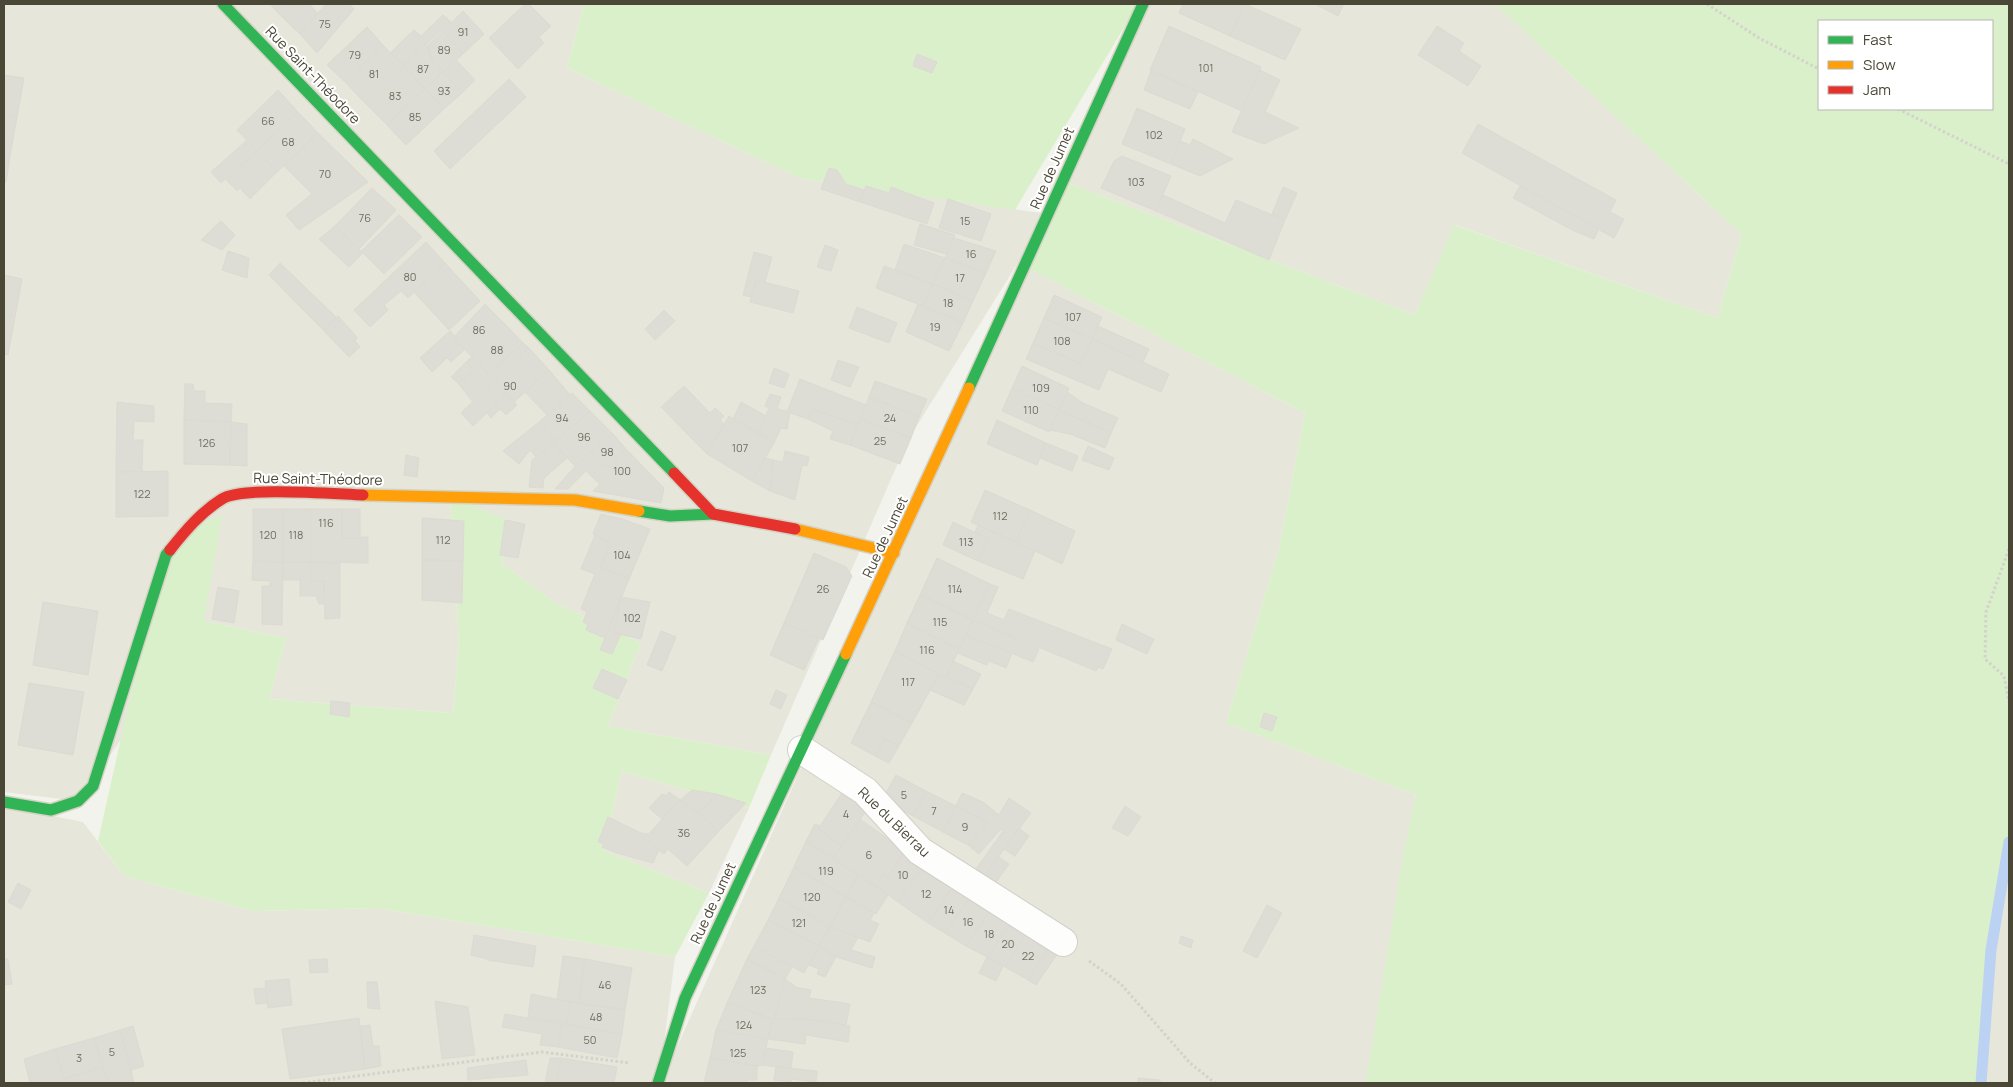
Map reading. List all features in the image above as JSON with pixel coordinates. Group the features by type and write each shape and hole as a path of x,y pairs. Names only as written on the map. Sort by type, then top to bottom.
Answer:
{"street":[{"name":"Rue Saint-Théodore","path":"223,4 713,514"},
{"name":"Rue de Jumet","path":"658,1083 686,998 894,553 1143,4"},
{"name":"Rue Saint-Théodore","path":"4,802 51,810 78,801 92,786 166,555 189,526 223,498 253,492 575,500 670,516 713,514 790,527 894,553"},
{"name":"Rue du Bierrau","path":"802,750 864,791 920,851 1063,942"}],"path":[{"path":"1707,4 1759,38 1818,68"},
{"path":"1900,110 2009,164"},
{"path":"2009,549 1986,612 1986,659 2004,676 2009,702"},
{"path":"1063,942 1121,984 1190,1062 1215,1083"},
{"path":"303,1083 542,1052 663,1066"}],"shaded area":[{"path":"4,4 584,4 567,68 802,179 1048,214 908,440 771,755 608,726 641,643 555,603 502,563 511,521 450,497 459,642 453,713 269,699 286,638 204,621 78,801 4,792"},
{"path":"1143,4 1495,4 1742,235 1717,318 1455,225 1415,315 1063,181"},
{"path":"1024,266 1305,413 1279,549 1226,723 1416,795 1367,1083 661,1083"},
{"path":"621,771 749,808 709,893 605,851"},
{"path":"4,806 83,822 124,876 252,911 377,908 675,957 659,1083 4,1083"},
{"path":"2009,842 2009,1083 1981,1083 1991,950"}],"green space":[{"path":"584,4 1138,4 1015,210 802,179 567,68"},
{"path":"1495,4 2009,4 2009,842 1991,950 1981,1083 1366,1083 1404,851 1416,795 1226,723 1279,549 1305,413 1024,266 1063,181 1415,315 1454,225 1717,318 1742,235"},
{"path":"450,497 512,521 502,563 555,603 641,643 608,726 771,755 749,808 621,771 605,851 709,893 675,957 377,908 252,911 124,876 98,841 153,595 189,526 222,515 204,621 286,638 269,699 453,713 459,642"}],"building":[{"path":"270,4 297,4 283,18"},
{"path":"297,4 309,4 318,13 300,34 283,18"},
{"path":"326,4 351,4 354,9 317,53 300,34"},
{"path":"525,4 529,4 551,26 539,37 544,43 518,69 489,38"},
{"path":"1183,4 1245,4 1230,36 1179,13"},
{"path":"1245,4 1301,29 1285,60 1230,36"},
{"path":"1315,4 1344,4 1338,16"},
{"path":"463,11 484,34 463,54 443,31"},
{"path":"443,15 451,22 403,65 391,52 414,30 421,36"},
{"path":"1169,26 1261,67 1242,111 1150,70"},
{"path":"1437,26 1464,43 1459,51 1481,66 1468,86 1418,55"},
{"path":"367,27 383,45 345,82 327,65"},
{"path":"443,31 463,54 443,72 432,60 428,45"},
{"path":"426,43 432,60 443,72 425,89 403,65"},
{"path":"383,45 403,65 365,103 345,82"},
{"path":"917,54 937,62 932,73 913,66"},
{"path":"456,60 475,80 462,93 443,72"},
{"path":"403,65 425,89 387,125 365,103"},
{"path":"1260,70 1280,80 1265,112 1299,128 1264,144 1232,132"},
{"path":"1151,71 1198,92 1190,109 1144,90"},
{"path":"443,72 462,93 444,109 425,89"},
{"path":"4,75 24,78 17,117 4,114"},
{"path":"509,79 526,97 450,169 434,151"},
{"path":"425,89 444,109 406,145 387,125"},
{"path":"278,90 298,112 257,151 237,130"},
{"path":"1137,108 1185,129 1171,164 1122,144"},
{"path":"298,112 318,133 277,172 257,151"},
{"path":"4,114 17,117 11,150 4,149"},
{"path":"1478,124 1616,200 1610,212 1624,219 1614,238 1462,153"},
{"path":"318,133 368,182 328,210 284,166"},
{"path":"1193,139 1233,159 1200,176 1171,164 1180,141 1190,145"},
{"path":"246,141 257,151 221,183 211,172"},
{"path":"4,149 11,150 6,182 4,181"},
{"path":"257,151 277,172 250,199 240,188 237,191 226,180"},
{"path":"1122,156 1171,176 1156,211 1101,188 1114,161"},
{"path":"829,168 837,170 846,184 864,190 860,202 821,189"},
{"path":"866,186 889,193 891,187 934,203 927,224 860,202"},
{"path":"1520,186 1599,229 1594,239 1574,231 1513,198"},
{"path":"1283,187 1297,193 1285,220 1272,214"},
{"path":"372,188 396,210 359,249 335,226"},
{"path":"312,194 328,210 299,230 286,215"},
{"path":"1163,195 1225,223 1236,200 1285,220 1269,260 1156,211"},
{"path":"948,199 991,214 981,241 939,228"},
{"path":"399,215 422,237 384,274 361,251"},
{"path":"221,221 235,235 222,250 201,240"},
{"path":"920,224 955,235 946,254 914,245"},
{"path":"335,226 363,253 349,267 319,239"},
{"path":"954,238 996,251 986,273 945,258"},
{"path":"426,242 445,263 408,298 401,291 384,305 388,310 370,327 354,310"},
{"path":"904,244 945,258 933,284 895,270"},
{"path":"825,245 838,250 831,271 817,267"},
{"path":"228,251 249,258 247,278 222,270"},
{"path":"754,252 772,257 765,282 756,280 751,297 743,295"},
{"path":"945,258 986,273 973,301 933,284"},
{"path":"280,263 336,317 324,331 269,275"},
{"path":"445,263 480,301 449,330 414,292"},
{"path":"884,266 933,284 923,306 876,288"},
{"path":"4,275 22,279 15,317 4,315"},
{"path":"756,280 799,291 793,313 750,302"},
{"path":"933,284 973,301 963,323 923,306"},
{"path":"1054,295 1102,317 1092,339 1044,318"},
{"path":"485,304 505,324 472,357 453,338"},
{"path":"918,304 963,323 949,351 906,332"},
{"path":"857,307 897,323 889,343 849,328"},
{"path":"664,310 675,321 655,340 645,329"},
{"path":"4,315 15,317 8,355 4,354"},
{"path":"338,316 355,335 357,338 355,341 360,347 349,357 324,331"},
{"path":"1044,318 1092,339 1081,364 1033,343"},
{"path":"505,324 523,343 488,374 472,357"},
{"path":"1098,326 1149,349 1143,362 1092,339"},
{"path":"450,331 455,336 453,338 465,349 451,362 447,358 432,372 420,358"},
{"path":"1092,339 1169,374 1161,392 1108,369 1099,390 1026,359 1033,343 1081,364"},
{"path":"523,343 529,348 473,402 458,383 474,370 466,362 472,357 488,374"},
{"path":"529,348 549,370 514,402 507,394 473,426 461,413"},
{"path":"838,360 859,367 850,387 831,380"},
{"path":"466,362 474,370 458,383 451,377"},
{"path":"1022,366 1069,388 1059,410 1012,388"},
{"path":"774,368 789,374 784,388 769,383"},
{"path":"549,370 570,395 547,415 525,392"},
{"path":"800,379 866,405 858,425 812,409 808,419 787,412"},
{"path":"875,381 927,399 919,417 869,397"},
{"path":"185,384 193,384 194,391 205,391 205,403 232,404 231,422 184,420"},
{"path":"684,386 710,413 715,408 724,416 720,420 724,424 707,454 661,407"},
{"path":"1012,388 1059,410 1049,432 1002,411"},
{"path":"1067,392 1083,403 1118,418 1111,433 1059,410"},
{"path":"572,393 590,411 556,441 539,422"},
{"path":"507,394 517,405 506,415 500,409 491,418 487,413"},
{"path":"770,394 781,397 777,409 790,412 787,429 781,428 774,443 759,433 769,408 765,406"},
{"path":"869,397 919,417 911,438 860,419"},
{"path":"117,402 154,406 154,422 134,421 133,440 143,440 142,472 116,472"},
{"path":"741,402 766,416 759,433 733,419"},
{"path":"812,409 858,425 850,445 830,439 833,431 808,419"},
{"path":"1059,410 1111,433 1105,448 1070,434 1050,430"},
{"path":"590,411 613,434 575,466 553,443"},
{"path":"729,416 774,443 752,481 707,454"},
{"path":"860,419 911,438 900,464 850,445"},
{"path":"184,420 230,422 230,465 184,464"},
{"path":"997,420 1046,443 1037,465 987,444"},
{"path":"231,422 247,424 247,466 230,465"},
{"path":"539,422 556,441 536,457 530,450 519,464 503,451"},
{"path":"613,434 626,449 610,467 606,463 591,476 578,463"},
{"path":"553,443 567,458 544,478 543,488 529,487 532,460"},
{"path":"1046,443 1078,456 1072,471 1040,458"},
{"path":"1088,446 1114,458 1109,470 1082,460"},
{"path":"626,449 664,488 661,503 593,491 600,484 591,476 606,463 610,467"},
{"path":"785,451 809,457 807,466 802,465 795,500 770,491 773,460 783,462"},
{"path":"406,455 419,458 417,477 404,475"},
{"path":"765,458 773,460 770,491 752,481"},
{"path":"578,463 586,471 568,489 555,489"},
{"path":"168,471 168,516 116,517 116,472"},
{"path":"985,490 1030,510 1016,542 971,522"},
{"path":"253,509 283,509 283,562 253,561"},
{"path":"283,509 310,509 310,562 283,562"},
{"path":"310,509 342,509 342,538 368,537 368,563 310,562"},
{"path":"342,509 360,509 360,538 342,538"},
{"path":"1030,510 1075,531 1062,564 1016,542"},
{"path":"601,514 650,529 629,579 600,567 611,543 593,534"},
{"path":"422,518 464,521 463,561 422,560"},
{"path":"505,520 525,524 518,558 500,555"},
{"path":"953,522 989,539 978,561 943,545"},
{"path":"978,525 1035,551 1023,579 978,561 989,539 975,532"},
{"path":"595,535 611,543 600,567 629,579 605,638 586,630 588,625 583,622 587,612 581,609 595,574 581,569"},
{"path":"814,553 846,567 852,576 823,640 784,623"},
{"path":"937,558 990,584 973,620 920,595"},
{"path":"422,560 463,561 462,603 422,600"},
{"path":"253,561 283,562 282,625 262,624 262,586 270,586 270,581 252,580"},
{"path":"283,562 310,562 310,580 324,581 325,604 319,604 316,596 300,596 300,580 283,580"},
{"path":"310,562 340,563 340,618 325,619 324,581 310,580"},
{"path":"990,584 998,587 987,613 1004,620 1009,609 1112,649 1103,669 1098,667 1096,671 973,620"},
{"path":"218,587 239,591 234,623 212,619"},
{"path":"920,595 973,620 959,649 907,623"},
{"path":"621,597 650,602 641,639 614,633"},
{"path":"621,597 614,633 621,634 612,654 600,650"},
{"path":"43,602 98,611 88,675 33,665"},
{"path":"973,620 1039,649 1033,662 966,635"},
{"path":"784,623 819,638 804,670 770,655"},
{"path":"907,623 959,649 946,678 895,651"},
{"path":"1122,624 1154,639 1147,654 1116,640"},
{"path":"661,631 676,637 662,671 647,665"},
{"path":"966,635 1012,653 1006,668 989,661 987,665 957,653"},
{"path":"895,651 939,674 912,723 871,702"},
{"path":"953,661 981,674 973,689 947,676"},
{"path":"602,669 627,680 618,699 593,688"},
{"path":"939,674 973,689 964,705 930,690"},
{"path":"29,683 84,692 73,755 18,745"},
{"path":"776,690 787,695 781,709 770,704"},
{"path":"331,701 350,703 349,717 330,714"},
{"path":"871,702 912,723 899,746 885,739 875,756 851,743"},
{"path":"1264,713 1277,717 1272,731 1260,727"},
{"path":"885,739 899,746 889,763 875,756"},
{"path":"896,775 926,791 913,816 882,800"},
{"path":"846,787 868,808 842,846 818,829"},
{"path":"692,790 717,794 699,813 680,800"},
{"path":"926,791 956,806 943,832 913,816"},
{"path":"669,792 680,800 662,819 649,808 662,794 667,796"},
{"path":"962,793 983,802 999,815 1009,798 1031,813 985,875 976,869 1003,831 1001,829 979,854 968,845 988,823 956,806"},
{"path":"717,794 746,803 719,831 699,813"},
{"path":"680,800 699,813 719,831 687,866 668,849 664,854 644,839"},
{"path":"956,806 988,823 968,845 943,832"},
{"path":"1125,806 1141,817 1128,836 1112,828"},
{"path":"608,817 641,833 648,834 644,839 659,850 653,863 602,847 604,844 598,842"},
{"path":"861,820 905,851 888,877 884,874 876,886 832,858"},
{"path":"815,824 820,826 818,829 842,846 832,858 806,841"},
{"path":"1020,829 1029,836 1015,856 1004,849 1017,830"},
{"path":"806,841 858,875 846,897 794,867"},
{"path":"905,851 925,865 898,902 876,886 884,874 888,877"},
{"path":"999,857 1009,864 990,891 979,883"},
{"path":"925,865 954,886 928,923 898,902"},
{"path":"794,867 846,897 830,927 779,898"},
{"path":"858,875 888,895 876,914 846,897"},
{"path":"18,883 31,890 21,909 8,902"},
{"path":"954,886 970,898 945,933 928,923"},
{"path":"846,897 874,913 870,920 879,924 870,942 830,927"},
{"path":"779,898 830,927 819,946 768,920"},
{"path":"970,898 991,910 966,946 945,933"},
{"path":"1267,905 1282,913 1257,958 1243,951"},
{"path":"991,910 1012,922 987,957 966,946"},
{"path":"768,920 819,946 804,973 754,946"},
{"path":"1012,922 1028,931 1005,967 987,957"},
{"path":"830,927 858,937 851,950 875,957 872,968 836,957 819,946"},
{"path":"1028,931 1051,944 1028,980 1005,967"},
{"path":"474,935 536,946 533,967 487,960 471,955"},
{"path":"1181,936 1193,940 1191,948 1179,943"},
{"path":"1051,944 1060,950 1036,985 1028,980"},
{"path":"754,946 792,967 785,979 747,959"},
{"path":"819,946 836,957 825,977 817,974 819,969 809,965"},
{"path":"563,956 585,959 579,1003 557,1000"},
{"path":"987,957 1003,966 996,981 979,973"},
{"path":"4,959 8,959 12,984 4,985"},
{"path":"327,959 328,972 310,973 309,960"},
{"path":"585,959 632,968 625,1010 579,1003"},
{"path":"747,959 785,979 774,1020 727,1003"},
{"path":"289,979 292,1005 268,1008 265,981"},
{"path":"785,979 795,987 811,990 809,998 850,1004 846,1025 805,1019 774,1020"},
{"path":"367,982 377,982 380,1009 368,1008"},
{"path":"266,988 268,1003 256,1004 254,989"},
{"path":"531,994 570,1002 567,1024 528,1017"},
{"path":"435,1001 468,1007 475,1055 442,1059"},
{"path":"570,1002 625,1010 622,1034 567,1024"},
{"path":"727,1003 772,1019 768,1039 716,1030"},
{"path":"505,1014 562,1024 558,1047 540,1045 542,1034 502,1027"},
{"path":"359,1018 365,1069 290,1079 282,1029"},
{"path":"772,1019 805,1019 850,1026 848,1042 806,1035 805,1044 768,1039"},
{"path":"562,1024 622,1034 617,1058 558,1047"},
{"path":"370,1025 373,1046 379,1046 381,1066 365,1069 360,1026"},
{"path":"133,1026 144,1066 131,1070 120,1030"},
{"path":"120,1030 134,1083 108,1083 94,1038"},
{"path":"716,1030 768,1039 762,1065 757,1066 710,1058"},
{"path":"94,1038 103,1067 64,1079 55,1049"},
{"path":"766,1048 793,1052 791,1069 762,1065"},
{"path":"55,1049 64,1079 103,1067 108,1083 30,1083 24,1059"},
{"path":"550,1058 561,1058 557,1083 545,1083"},
{"path":"561,1058 617,1067 614,1083 557,1082"},
{"path":"710,1058 757,1066 757,1080 747,1080 748,1083 704,1083"},
{"path":"526,1060 528,1075 468,1080 467,1068"},
{"path":"776,1067 817,1071 816,1082 791,1079 791,1082 774,1080"},
{"path":"1138,1078 1160,1080 1160,1083 1138,1083"}],"waterway":[{"path":"1981,1083 1991,950 2009,842"}],"traffic: fast":[{"path":"223,4 674,473"},
{"path":"969,388 1143,4"},
{"path":"639,511 670,516 713,514"},
{"path":"4,802 51,810 78,801 93,786 166,555 170,550"},
{"path":"658,1083 685,998 846,654"}],"traffic: slow":[{"path":"846,654 969,388"},
{"path":"363,495 575,500 639,511"},
{"path":"795,529 894,553"}],"traffic: jam":[{"path":"674,473 713,514 795,529"},
{"path":"170,550 200,516 222,499 233,495 268,492 363,495"}]}
